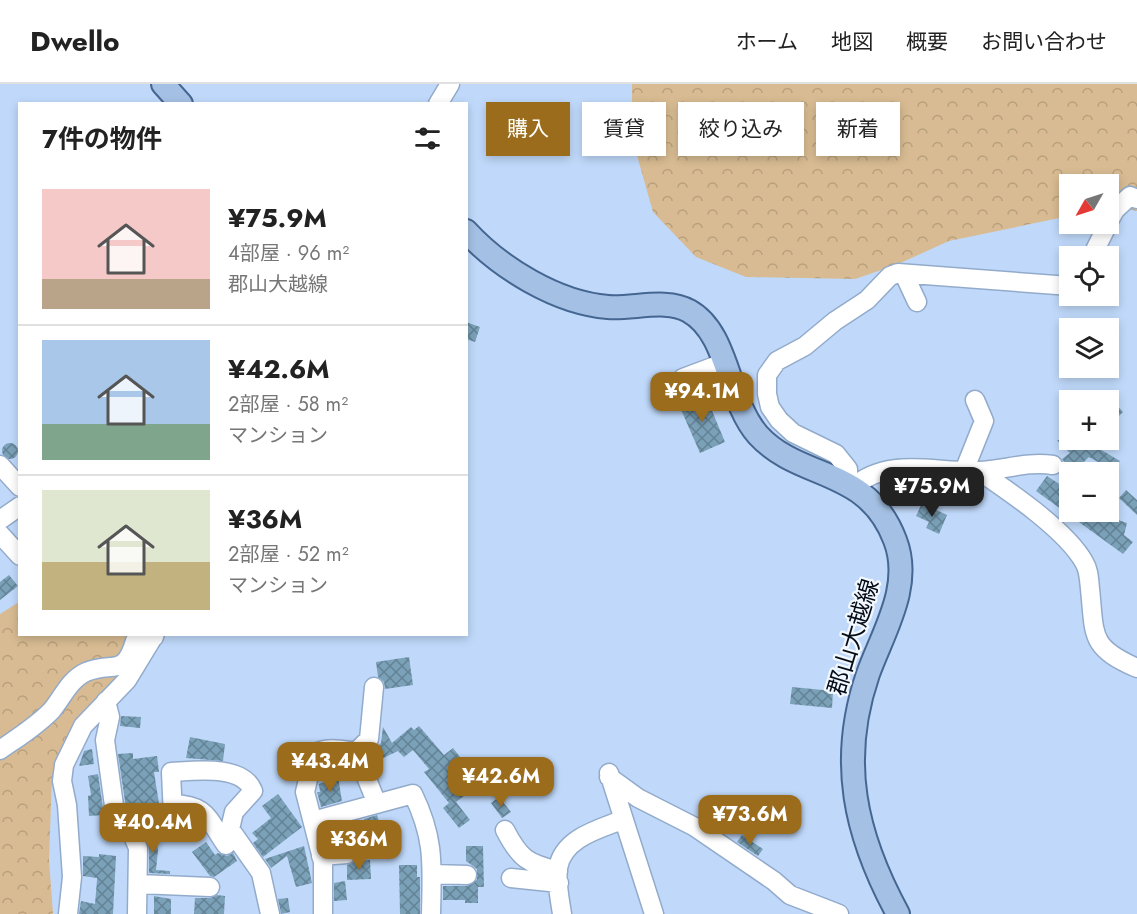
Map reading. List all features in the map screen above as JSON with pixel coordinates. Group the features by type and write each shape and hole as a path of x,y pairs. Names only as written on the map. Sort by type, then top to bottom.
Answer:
{"main road":[{"path":"163,84 179,102"},
{"name":"郡山大越線","path":"468,233 489,254 567,298 609,307 680,306 688,310 709,328 739,408 765,442 774,450 850,485 876,505 896,541 901,581 896,603 861,700 854,730 853,771 856,808 863,836 871,860 898,914"}],"street":[{"path":"439,102 450,84"},
{"path":"1119,206 1130,196 1137,199"},
{"path":"904,274 917,302"},
{"path":"1053,465 1038,463 972,471 904,468 877,471 850,485 848,469 836,454 793,433 779,420 770,407 766,394 767,375 777,361 805,346 835,321 867,300 890,276 904,274 1059,285"},
{"path":"673,393 683,378 723,363"},
{"path":"972,471 984,421 975,400"},
{"path":"8,469 18,484"},
{"path":"972,471 1027,503 1077,552 1088,568 1092,628 1098,642 1106,653 1137,668"},
{"path":"0,520 18,507"},
{"path":"2,541 18,554"},
{"path":"68,914 72,877 62,773 70,748 92,714 127,680 154,636"},
{"path":"0,750 51,711 77,678 86,672 118,666 131,658 135,641 154,636"},
{"path":"356,752 369,739 374,687"},
{"path":"106,701 110,717 105,740 116,816 136,840 137,914"},
{"path":"323,914 321,856 305,792 314,754 318,751 336,750 356,752"},
{"path":"356,752 368,776 377,804"},
{"path":"122,822 167,821 173,816 171,772 218,771 241,778 252,787 251,795 234,812 230,829 261,873 270,914"},
{"path":"654,914 622,820 609,773 638,798 695,827 766,875 790,895 839,914"},
{"path":"313,821 413,794 426,821 431,842 431,914"},
{"path":"172,804 192,804 200,809 226,845"},
{"path":"562,914 558,877 564,852 576,841 622,820"},
{"path":"505,830 514,847 528,862 558,877"},
{"path":"321,856 347,854"},
{"path":"432,874 467,876"},
{"path":"511,878 558,877"},
{"path":"138,884 210,887"}],"green space":[{"path":"632,84 1137,84 1137,211 1119,208 1119,174 1059,174 1059,218 949,241 896,265 855,279 746,277 696,257 653,212 637,156 666,156 666,102 632,102"},
{"path":"18,603 18,636 131,636 120,674 86,712 62,754 52,778 49,860 53,914 0,914 0,614"}],"building":[{"path":"468,323 480,327 475,342 468,340"},
{"path":"705,394 725,442 700,453 679,405"},
{"path":"7,443 13,443 18,451 16,457 7,459 2,454 2,448"},
{"path":"1067,450 1101,450 1120,461 1098,462 1089,457 1084,462 1065,462 1062,459 1070,453"},
{"path":"1047,476 1059,484 1059,508 1036,491"},
{"path":"1126,490 1137,500 1137,515 1119,498"},
{"path":"922,503 947,515 939,534 926,528 929,522 916,516"},
{"path":"1119,520 1127,523 1124,535 1133,542 1123,554 1079,522"},
{"path":"9,575 18,586 0,600 0,582"},
{"path":"409,657 413,685 385,689 384,682 378,677 376,662"},
{"path":"792,687 833,691 832,708 790,704"},
{"path":"121,716 141,717 140,728 120,726"},
{"path":"419,726 444,755 453,748 468,767 463,771 471,781 465,786 469,792 456,802 470,820 459,828 443,808 449,803 424,772 429,769 413,750 404,757 398,751 379,760 383,767 376,771 369,755 381,743 383,727 392,743 411,727 414,730"},
{"path":"190,737 225,744 223,761 186,758"},
{"path":"92,749 94,764 79,766 84,751"},
{"path":"133,753 133,759 157,756 159,772 154,772 160,810 126,808 118,754"},
{"path":"98,774 104,815 89,816 88,796 91,795 88,776"},
{"path":"338,777 342,801 321,807 317,792 320,792 319,784"},
{"path":"278,794 302,827 263,857 253,843 258,839 252,833 271,818 262,806"},
{"path":"499,797 511,812 502,818 491,803"},
{"path":"715,800 727,810 714,826 701,816"},
{"path":"377,815 382,831 369,834 364,819"},
{"path":"194,820 199,824 185,835 179,826 182,822"},
{"path":"347,824 350,838 329,841 326,829"},
{"path":"144,833 155,833 158,850 156,870 170,871 170,874 149,873 149,848"},
{"path":"742,835 763,849 758,856 737,842"},
{"path":"206,842 215,855 218,853 227,856 233,853 237,861 214,877 210,876 192,852"},
{"path":"304,846 312,883 296,887 287,856 271,868 265,859"},
{"path":"466,846 483,846 484,887 478,887 478,903 465,903 465,900 443,900 443,886 467,886 477,880 477,869 466,861"},
{"path":"99,854 116,856 113,914 79,914 81,901 95,904 97,880 97,878 83,876 83,856 99,857"},
{"path":"370,860 371,879 347,880 347,865"},
{"path":"399,865 417,865 417,877 420,877 420,914 400,914"},
{"path":"345,881 347,900 334,901 334,883"},
{"path":"217,895 225,896 224,914 194,914 195,898 210,898"},
{"path":"154,896 171,899 171,914 154,914"},
{"path":"288,898 290,912 281,914 278,899"}]}
